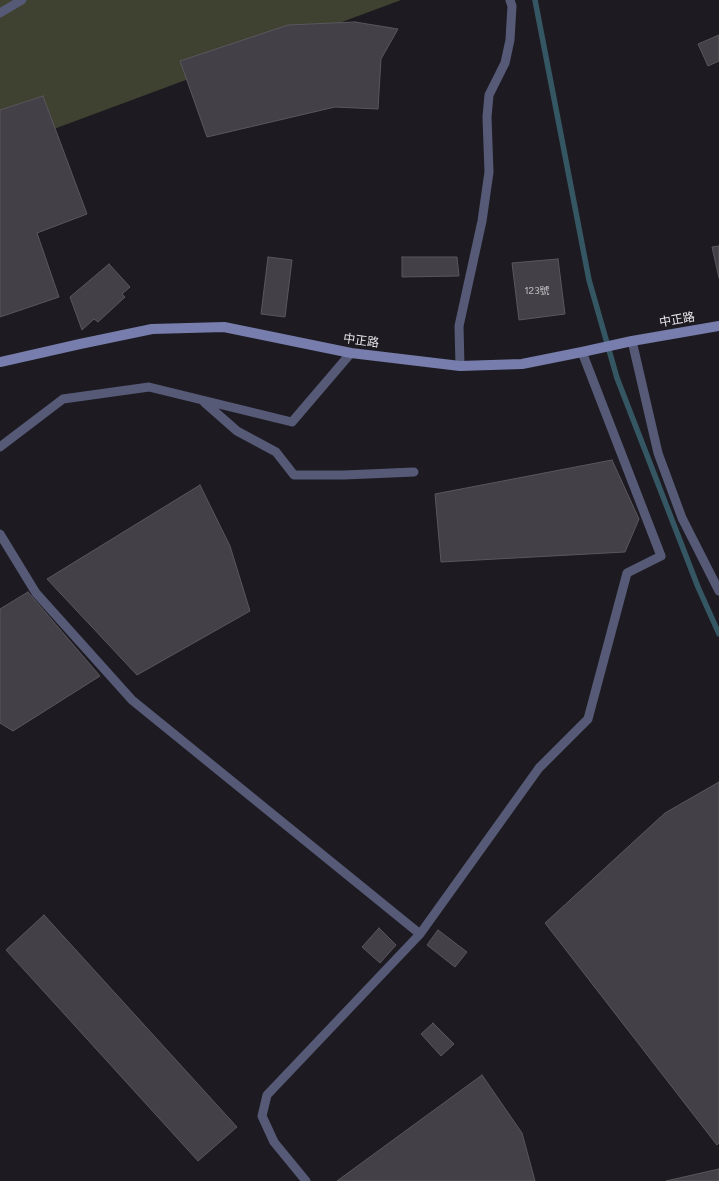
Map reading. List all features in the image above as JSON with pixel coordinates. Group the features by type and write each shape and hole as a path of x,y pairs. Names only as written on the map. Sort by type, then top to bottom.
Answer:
{"street":[{"name":"中正路","path":"0,362 152,329 224,327 351,353 460,366 522,364 632,341 719,326"}],"lane":[{"path":"0,13 22,0"},
{"path":"460,366 459,326 482,221 489,172 487,117 489,95 505,63 510,40 512,6 510,0"},
{"path":"632,341 658,453 682,518 719,592"},
{"path":"306,1181 274,1142 262,1116 267,1095 420,934 539,768 588,719 627,573 661,556 582,352"},
{"path":"0,447 64,399 149,387 292,422 351,353"},
{"path":"202,400 237,431 276,452 294,475 344,475 414,472"},
{"path":"0,534 36,592 132,700 420,934"}],"green space":[{"path":"0,0 401,0 0,149"}],"building":[{"path":"355,22 398,29 381,59 378,109 335,107 207,137 180,61 288,25"},
{"path":"719,35 719,61 708,66 698,44"},
{"path":"43,96 87,214 37,233 59,297 0,317 0,110"},
{"path":"719,246 719,278 712,247"},
{"path":"268,257 292,260 285,317 261,314"},
{"path":"402,257 457,257 459,276 402,277"},
{"path":"558,259 565,314 519,320 512,263"},
{"path":"109,264 130,287 122,294 125,297 98,322 94,319 82,330 70,297"},
{"path":"612,460 639,519 625,552 441,562 435,494"},
{"path":"200,485 230,546 250,611 137,675 47,579"},
{"path":"28,592 100,676 13,731 0,723 0,609"},
{"path":"719,782 719,1143 717,1145 545,923 665,813"},
{"path":"44,915 237,1127 198,1161 6,950"},
{"path":"379,928 396,945 380,963 362,947"},
{"path":"438,930 467,952 455,967 427,945"},
{"path":"433,1023 454,1044 441,1056 421,1034"},
{"path":"482,1075 522,1133 535,1181 337,1181"},
{"path":"719,1169 719,1181 666,1181"}],"waterway":[{"path":"535,0 589,280 617,378 698,587 719,634"}]}
